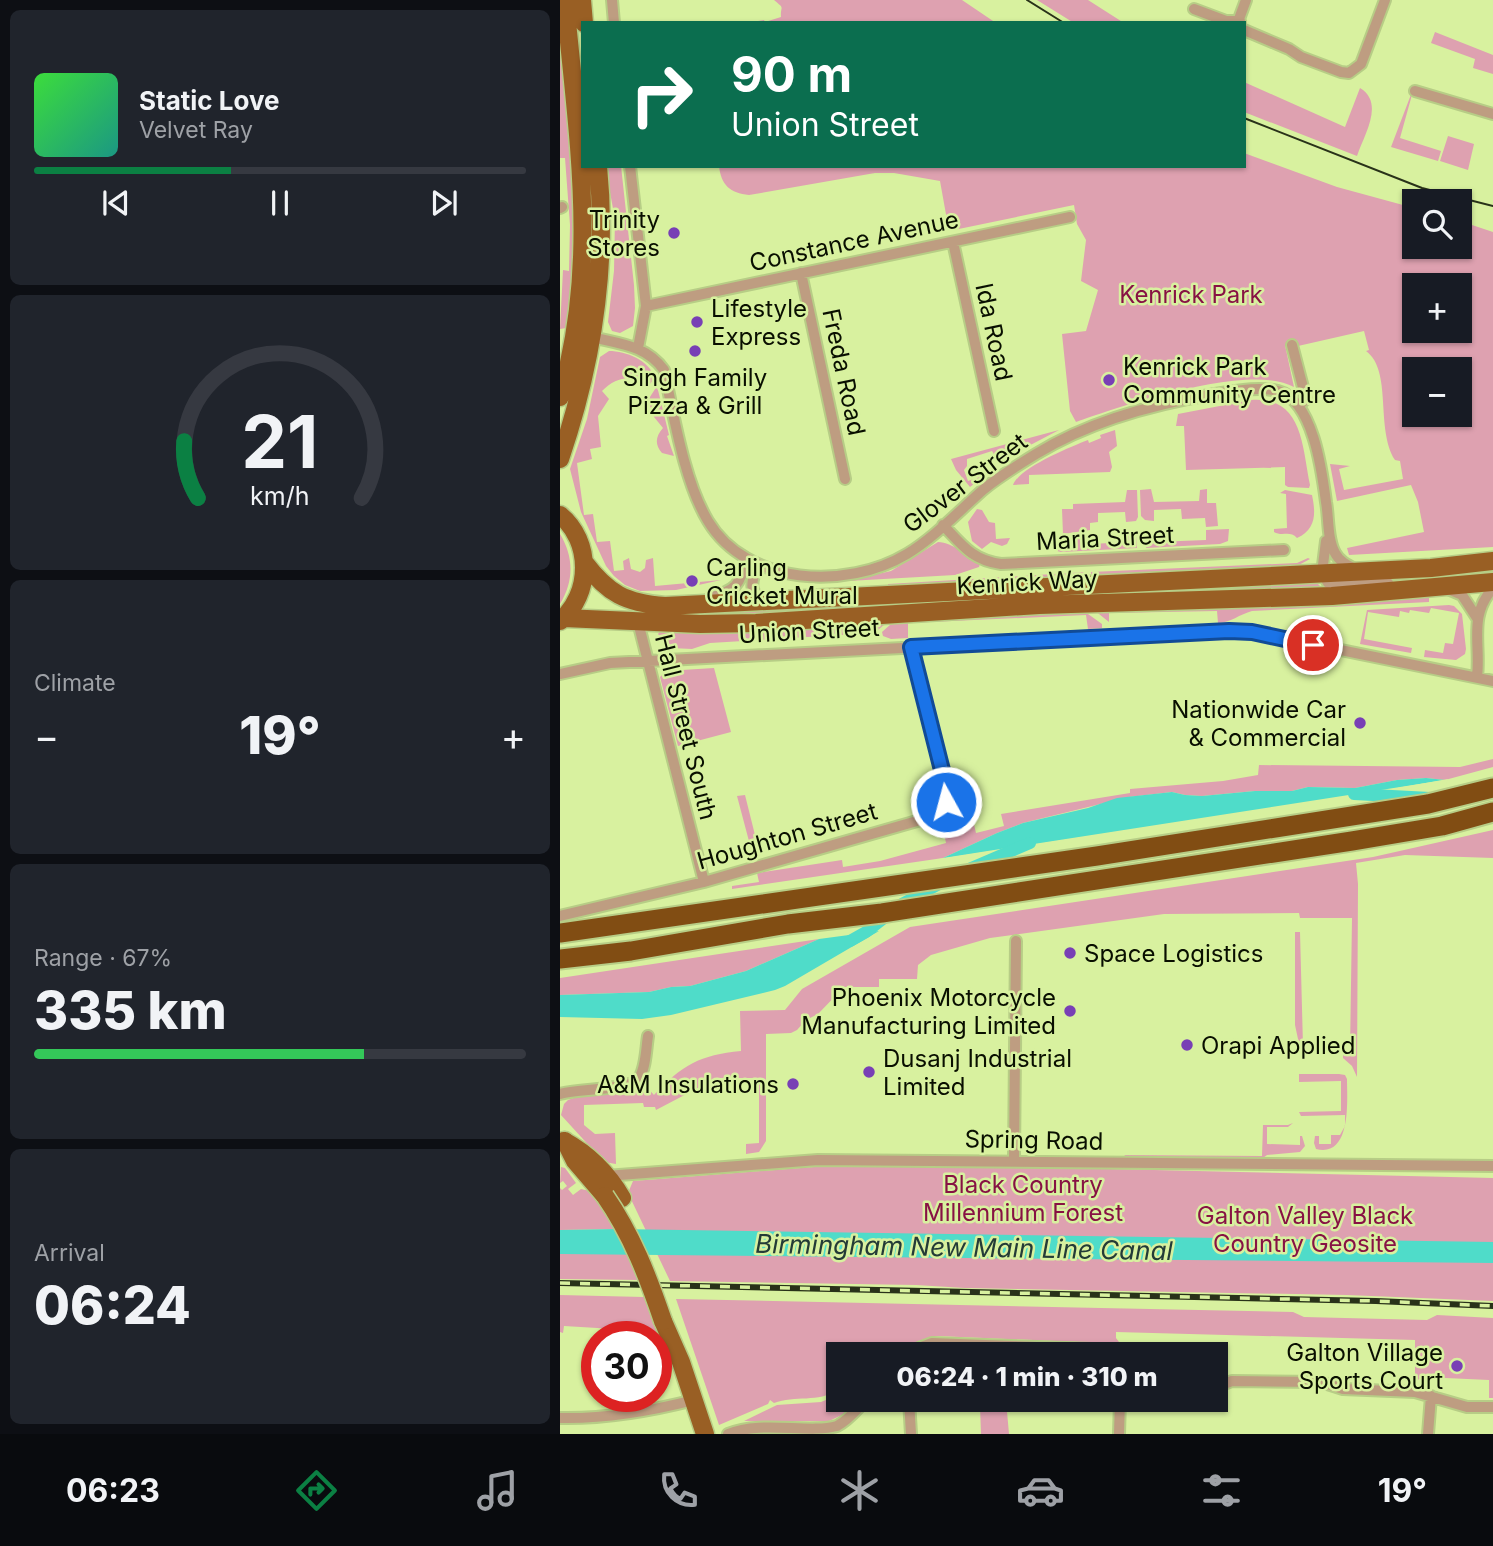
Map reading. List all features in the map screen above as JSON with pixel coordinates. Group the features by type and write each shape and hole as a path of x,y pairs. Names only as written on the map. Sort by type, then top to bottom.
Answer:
{"highway":[{"path":"560,933 1097,856 1428,804 1493,788"},
{"path":"560,959 631,951 788,924 882,913 1352,841 1443,826 1493,812"}],"main road":[{"path":"560,397 575,336 583,278 584,231 565,0"},
{"path":"582,0 584,21"},
{"path":"560,459 577,408 592,337 600,275 598,168"},
{"path":"562,512 579,541 584,562 582,587 574,604 562,619"},
{"name":"Kenrick Way","path":"584,562 597,580 609,590 631,601 665,606 1359,572 1493,561"},
{"name":"Kenrick Way","path":"562,619 700,625 756,623 1039,605 1332,596 1493,582"},
{"path":"561,1141 583,1151 606,1176 611,1198 668,1322 705,1434"},
{"path":"561,1141 575,1161 611,1198"}],"street":[{"path":"612,0 614,21"},
{"path":"1242,21 1245,0"},
{"path":"1246,27 1301,57 1349,73 1361,65 1385,0"},
{"path":"1194,9 1226,21"},
{"path":"1415,90 1493,114"},
{"path":"630,168 646,306 638,348"},
{"name":"Constance Avenue","path":"646,306 1070,217"},
{"name":"Ida Road","path":"953,242 994,431"},
{"name":"Freda Road","path":"801,273 845,479"},
{"name":"Glover Street","path":"592,337 638,348 656,358 664,370 692,485 701,509 720,538 733,551 757,565 786,574 804,576 860,571 907,554 1003,474 1074,433 1140,411 1191,398 1249,389 1278,391 1288,395 1299,405"},
{"path":"1292,345 1306,398 1299,405 1313,438 1327,503 1331,546 1336,556 1359,572"},
{"name":"Maria Street","path":"943,525 968,552 979,559 1001,564 1284,550"},
{"path":"1328,525 1322,573 1328,583 1395,583 1414,590"},
{"path":"1298,574 1317,561 1326,541"},
{"path":"687,605 729,592 736,587 741,580 745,559"},
{"path":"757,565 752,589 761,599 768,601"},
{"path":"1445,588 1462,595 1477,618"},
{"path":"1477,677 1477,618 1480,607 1493,588"},
{"name":"Hall Street South","path":"638,622 704,882"},
{"name":"Union Street","path":"560,674 604,664 648,661 1232,631 1252,632 1493,681"},
{"name":"Houghton Street","path":"560,916 704,882 931,817 938,812 946,802 947,790 911,647"},
{"path":"1014,1160 1016,942"},
{"path":"560,1094 636,1082 641,1076 648,1036"},
{"name":"Spring Road","path":"606,1176 818,1160 1493,1166"},
{"path":"1228,1382 1321,1382 1343,1389 1415,1392 1467,1407 1493,1407"},
{"path":"1427,1434 1431,1396"},
{"path":"560,1418 608,1416 694,1400"},
{"path":"728,1434 752,1428 822,1430 844,1422 854,1412"},
{"path":"910,1412 911,1434"},
{"path":"1119,1434 1120,1412"}],"green space":[{"path":"774,0 962,0 993,21 768,21 781,17 781,7"},
{"path":"1037,0 1088,0 1121,21 1071,21"},
{"path":"560,8 573,156 575,280 566,328 560,329 563,270 569,271 570,225 565,158 560,158"},
{"path":"1435,32 1493,55 1493,74 1473,68 1475,59 1431,43"},
{"path":"1246,83 1345,127 1360,88 1367,94 1372,111 1357,156 1246,113"},
{"path":"1415,84 1400,138 1441,151 1438,161 1391,147"},
{"path":"1448,136 1474,144 1468,170 1440,161"},
{"name":"Kenrick Park","path":"1246,154 1337,187 1402,205 1402,259 1472,259 1472,225 1493,232 1493,547 1349,555 1347,548 1424,532 1418,502 1411,485 1337,501 1330,464 1350,466 1339,469 1344,490 1403,479 1400,461 1395,460 1389,447 1379,372 1366,351 1369,350 1364,331 1298,346 1285,345 1294,387 1274,381 1218,383 1153,397 1076,422 1070,411 1062,334 1086,331 1098,290 1081,281 1086,240 1077,224 1074,205 949,231 940,181 894,173 875,173 749,195 732,190 724,183 720,168 1246,168"},
{"path":"605,168 621,168 634,285 633,326 620,333 612,331 608,322 614,271 615,219"},
{"path":"609,351 636,358 648,366 655,378 650,384 625,378 613,382 602,391 609,399 598,416 601,447 590,449 592,459 577,463 584,515 593,514 597,542 610,541 614,571 624,570 623,561 629,558 631,569 640,572 645,568 646,560 653,558 655,586 721,580 676,590 640,591 625,585 606,566 581,512 570,469 587,419 600,357"},
{"path":"657,386 674,456 662,453 657,443 657,437 663,428 654,417 648,400"},
{"path":"1251,400 1268,401 1281,406 1290,415 1302,440 1309,488 1285,485 1285,467 1186,470 1184,426 1176,426 1178,414"},
{"path":"1059,430 1000,464 992,451 967,459 964,470 968,481 985,475 970,487 951,459"},
{"path":"1115,430 1117,446 1109,452 1112,467 1110,472 1029,475 1029,484 1013,485 1017,478 1046,459"},
{"path":"1151,489 1154,502 1199,501 1200,490 1207,489 1207,503 1216,503 1218,526 1206,527 1205,518 1182,519 1181,509 1154,510 1154,521 1145,520 1141,516 1140,490"},
{"path":"1127,490 1137,490 1136,521 1126,522 1125,512 1098,513 1098,522 1090,523 1090,530 1063,534 1062,509 1073,509 1073,504 1125,502"},
{"path":"1285,490 1312,495 1313,520 1308,530 1297,538 1292,534 1274,532 1274,529 1287,528 1286,494 1280,493"},
{"path":"977,509 982,510 989,522 995,523 996,539 1010,538 1007,544 1002,546 991,542 982,549 972,541 968,522"},
{"path":"1229,529 1228,541 1220,544 1146,548 1148,532 1154,532 1155,542 1206,540 1206,530"},
{"path":"1128,533 1134,533 1136,536 1137,548 1061,552 1057,551 1052,541 1090,534 1091,544 1128,542"},
{"path":"560,534 568,551 570,578 560,604"},
{"path":"938,542 954,547 980,564 979,567 955,575 848,581 891,571"},
{"path":"1310,559 1297,566 1091,576 1091,572 1297,563"},
{"path":"1087,572 1087,577 888,587 888,584"},
{"path":"1314,580 1322,588 1165,593 1165,588"},
{"path":"1429,596 1429,602 1252,611 1218,623 1217,611 1109,613 1109,622 1094,610"},
{"path":"885,602 885,606 763,615 677,617 677,613"},
{"path":"1449,605 1462,614 1466,649 1465,654 1456,660 1424,657 1425,650 1443,653 1445,643 1453,644 1459,613 1431,608 1429,613 1400,611 1399,617 1368,612 1364,639 1412,648 1411,653 1360,644 1367,610"},
{"path":"1088,610 1088,614 1102,624 1102,628 1088,629 1086,615 908,623 908,638 891,639 883,636 882,632 891,621"},
{"path":"885,621 878,630 878,635 874,633 710,643 692,649 671,648 658,634 660,631 740,631"},
{"path":"714,668 731,732 678,746 660,677 666,671"},
{"path":"1493,759 1493,767 1445,780 1397,780 1355,788 1308,787 1292,791 1202,796 1172,792 1129,797 1023,823 943,858 732,889 732,886 759,882 757,873 842,860 843,867 880,861 946,843 943,828 973,820 976,833 1004,826 1001,814 1130,793 1130,789 1223,781 1258,775 1259,765 1460,767"},
{"path":"745,795 760,855 754,860 737,796"},
{"path":"1493,830 1493,858 1405,855 1356,863 1357,1077 1352,1066 1343,1058 1343,1052 1350,1052 1352,918 1300,918 1299,913 1164,914 990,938 931,955 918,965 917,979 879,979 879,987 844,987 818,1014 806,1020 797,1030 791,1033 766,1034 766,1141 759,1152 746,1154 746,1144 759,1143 759,1078 717,1078 656,1110 655,1107 644,1107 643,1103 584,1105 584,1125 595,1134 615,1133 616,1164 604,1162 561,1115 568,1100 582,1095 629,1094 645,1085 654,1095 693,1063 714,1055 741,1051 740,1011 785,1010 802,989 910,927 1373,857"},
{"path":"1295,932 1300,932 1303,1046 1298,1039 1295,1025"},
{"path":"819,939 746,971 690,986 649,992 560,995 560,978"},
{"path":"1299,1074 1345,1075 1347,1113 1345,1125 1345,1115 1301,1116 1299,1112 1341,1111 1341,1081 1299,1082"},
{"path":"1293,1123 1288,1127 1267,1127 1267,1144 1300,1145 1302,1136 1305,1146 1300,1152 1267,1155 1263,1158 1124,1155 1262,1156 1263,1125"},
{"path":"1344,1127 1336,1145 1328,1149 1316,1149 1315,1136 1319,1136 1319,1144 1331,1144 1331,1135 1340,1135"},
{"name":"Galton Valley Black Country Geosite","path":"827,1166 1068,1168 1493,1178 1493,1301 1347,1295 670,1281 628,1193 633,1181"},
{"path":"561,1167 565,1168 576,1183 568,1189 573,1195 581,1189 590,1191 616,1229 560,1230 560,1188 562,1190 567,1186 563,1181 560,1183"},
{"path":"560,1254 628,1254 639,1280 560,1279"},
{"path":"560,1295 644,1297 653,1321 581,1321 581,1327 564,1326 563,1333 560,1332"},
{"path":"676,1299 1293,1312 1304,1317 1427,1320 1437,1315 1493,1318 1493,1398 1489,1398 1489,1380 1424,1377 1415,1381 1415,1340 1116,1332 1119,1342 937,1336 917,1342 826,1342 826,1395 774,1403 770,1400 768,1404 719,1425"},
{"path":"826,1400 826,1412 845,1412 829,1421 744,1421 777,1405"},
{"path":"980,1412 1007,1412 1009,1434 981,1434"}],"water":[{"path":"1426,778 1445,780 943,858 1023,823 1088,808 1117,798 1172,792 1202,796 1292,791 1308,787 1355,788"},
{"path":"879,931 775,990 671,1015 642,1019 560,1017 560,995 649,992 690,986 746,971 819,939"},
{"name":"Birmingham New Main Line Canal","path":"560,1230 1493,1242 1493,1263 560,1254"}],"pier":[{"path":"1448,779 1446,784 1346,801 943,862 939,859 1346,797"}],"waterway":[{"path":"1354,794 1430,798"},
{"path":"969,869 1030,843"},
{"path":"850,941 902,904 941,883"}],"tram line":[{"path":"1027,0 1061,21"},
{"path":"1246,119 1422,188 1493,206"}],"railway":[{"path":"560,1283 1376,1301 1493,1306"}],"place":[{"name":"Trinity Stores","path":"674,233"},
{"name":"Lifestyle Express","path":"697,322"},
{"name":"Singh Family Pizza & Grill","path":"695,351"},
{"name":"Kenrick Park Community Centre","path":"1109,380"},
{"name":"Carling Cricket Mural","path":"692,581"},
{"name":"Nationwide Car & Commercial","path":"1360,723"},
{"name":"Space Logistics","path":"1070,953"},
{"name":"Phoenix Motorcycle Manufacturing Limited","path":"1070,1011"},
{"name":"Orapi Applied","path":"1187,1045"},
{"name":"Dusanj Industrial Limited","path":"869,1072"},
{"name":"A&M Insulations","path":"793,1084"},
{"name":"Galton Village Sports Court","path":"1457,1366"}],"route":[{"path":"946,802 947,790 911,647 1229,631 1252,632 1313,645"}],"park label":[{"name":"Black Country Millennium Forest","path":"1023,1198"}]}
